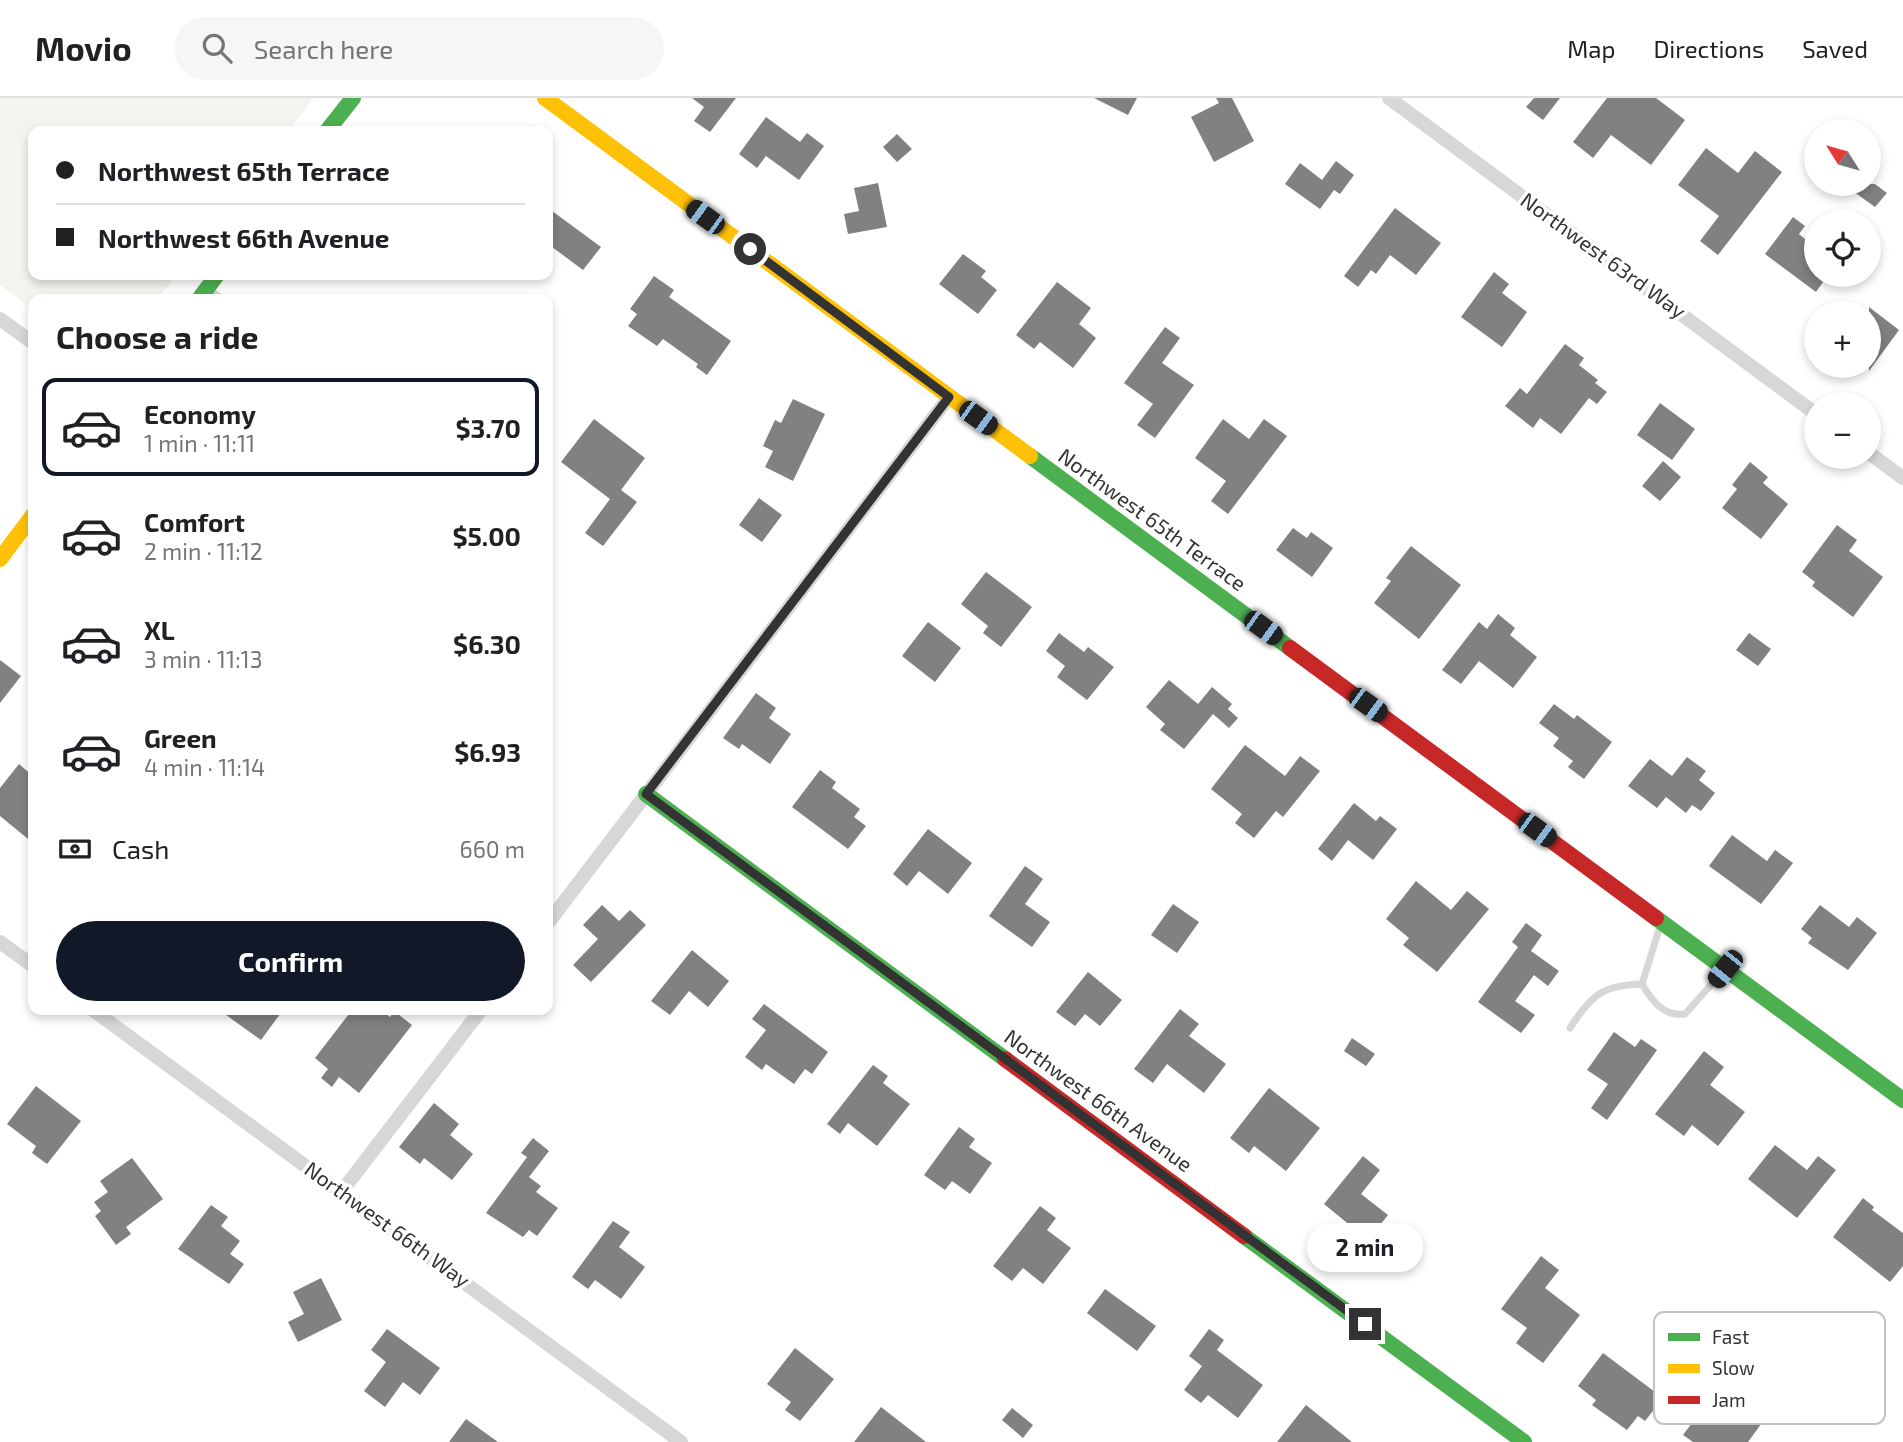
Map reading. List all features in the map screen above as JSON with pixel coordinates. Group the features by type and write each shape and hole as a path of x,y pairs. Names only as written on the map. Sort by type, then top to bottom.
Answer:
{"street":[{"path":"331,126 353,98"},
{"name":"Northwest 65th Terrace","path":"545,98 1903,1100"},
{"name":"Northwest 63rd Way","path":"1389,98 1804,405"},
{"path":"0,319 28,340"},
{"path":"553,916 949,397"},
{"path":"1881,462 1903,478"},
{"path":"0,559 28,523"},
{"name":"Northwest 66th Avenue","path":"646,794 1524,1442"},
{"path":"0,942 28,962"},
{"name":"Northwest 66th Way","path":"100,1015 681,1442"},
{"path":"342,1191 477,1015"}],"lane":[{"path":"1642,984 1662,922"},
{"path":"1642,984 1661,1009 1674,1015 1685,1014 1725,969"},
{"path":"1570,1028 1593,997 1620,985 1642,984"}],"shaded area":[{"path":"0,98 313,98 292,126 28,126 28,280 173,280 161,294 28,294 28,306 0,285"}],"building":[{"path":"692,98 736,98 710,132 694,121 704,107"},
{"path":"1094,98 1137,98 1128,115"},
{"path":"1216,98 1232,98 1254,141 1214,162 1191,117 1219,103"},
{"path":"1534,98 1560,98 1543,120 1526,107"},
{"path":"1607,98 1656,98 1685,120 1651,165 1611,135 1593,158 1573,142"},
{"path":"766,117 800,142 807,133 824,146 799,180 766,156 757,168 739,154"},
{"path":"897,134 912,149 897,162 883,147"},
{"path":"1706,148 1738,173 1755,151 1782,172 1718,255 1700,241 1719,216 1678,185"},
{"path":"1336,161 1354,175 1340,194 1334,190 1320,209 1285,184 1300,163 1322,180"},
{"path":"878,183 887,227 848,234 844,214 859,211 854,188"},
{"path":"1881,188 1887,193 1875,207 1860,196 1881,196"},
{"path":"1395,208 1441,243 1416,275 1390,255 1376,274 1371,270 1358,287 1344,276"},
{"path":"553,212 601,247 583,270 553,248"},
{"path":"1793,217 1804,225 1799,234 1804,238 1804,283 1765,254"},
{"path":"963,254 986,271 981,277 997,290 978,314 939,284"},
{"path":"1494,272 1509,284 1502,293 1527,312 1502,347 1461,317"},
{"path":"654,276 674,290 669,297 731,341 707,375 696,367 698,364 663,339 657,346 628,326 637,314 630,309"},
{"path":"1057,282 1091,308 1079,324 1096,338 1073,368 1040,342 1034,349 1016,335"},
{"path":"1881,316 1899,330 1881,355"},
{"path":"1165,327 1180,338 1162,363 1194,385 1155,438 1137,425 1153,404 1124,383"},
{"path":"1565,344 1584,358 1579,365 1598,380 1595,383 1607,392 1597,404 1589,398 1561,434 1540,418 1533,428 1505,406 1520,388 1527,394"},
{"path":"793,399 825,414 793,481 765,467 773,451 763,446 775,420 781,423"},
{"path":"1660,403 1695,429 1672,460 1637,435"},
{"path":"594,419 645,458 621,490 637,502 603,546 585,533 610,499 561,462"},
{"path":"1223,419 1249,439 1264,419 1287,436 1228,514 1211,501 1226,481 1195,458"},
{"path":"1663,461 1681,477 1660,501 1642,486"},
{"path":"1750,462 1768,477 1763,483 1788,504 1761,539 1722,508 1737,489 1732,485"},
{"path":"759,498 782,515 762,542 739,525"},
{"path":"1837,525 1857,540 1849,551 1883,577 1853,617 1812,586 1815,582 1802,572"},
{"path":"1293,528 1307,538 1311,532 1333,548 1312,577 1276,550"},
{"path":"1411,546 1461,585 1419,639 1374,603 1391,581 1386,578"},
{"path":"986,572 1032,607 1001,647 983,633 988,626 961,604"},
{"path":"1498,614 1515,628 1510,635 1537,657 1513,688 1479,661 1461,684 1442,670 1479,622 1487,629"},
{"path":"928,622 961,648 935,682 902,656"},
{"path":"1059,633 1084,652 1088,647 1114,667 1087,700 1057,677 1065,666 1046,651"},
{"path":"1749,633 1771,649 1758,666 1736,650"},
{"path":"0,660 21,676 0,703"},
{"path":"1169,680 1198,704 1212,687 1232,704 1228,709 1238,718 1229,728 1213,714 1184,749 1160,730 1165,724 1146,707"},
{"path":"756,693 776,708 769,718 791,734 770,764 742,744 739,749 723,738"},
{"path":"1554,704 1574,719 1577,715 1612,742 1584,779 1568,767 1573,761 1553,746 1559,738 1539,723"},
{"path":"1245,745 1285,776 1300,756 1320,771 1283,817 1276,811 1254,838 1235,823 1242,814 1211,789"},
{"path":"1687,757 1706,771 1699,780 1715,793 1701,811 1692,805 1686,813 1666,797 1657,808 1628,786 1650,759 1672,776"},
{"path":"19,764 28,772 28,839 0,816 0,788"},
{"path":"820,770 836,782 832,788 860,809 854,817 866,826 848,849 792,807"},
{"path":"1354,803 1376,821 1380,816 1397,829 1373,860 1348,840 1332,861 1318,849"},
{"path":"928,829 972,863 948,894 919,871 907,886 893,874"},
{"path":"1732,835 1767,861 1775,850 1793,863 1761,904 1709,866"},
{"path":"1025,866 1043,879 1025,904 1050,922 1032,947 989,916"},
{"path":"1416,881 1451,910 1467,891 1489,909 1437,972 1403,945 1409,938 1386,919"},
{"path":"1173,904 1199,922 1177,953 1151,935"},
{"path":"602,905 619,921 630,910 646,925 591,982 573,965 598,939 583,925"},
{"path":"1820,905 1849,927 1857,917 1877,933 1848,970 1808,943 1812,938 1801,929"},
{"path":"1526,923 1542,935 1531,951 1559,971 1548,986 1534,975 1515,1001 1535,1015 1521,1033 1478,1002 1518,947 1512,942"},
{"path":"692,950 729,981 708,1007 689,991 670,1015 651,1001"},
{"path":"1088,972 1122,1000 1100,1026 1085,1014 1075,1026 1056,1012"},
{"path":"764,1004 828,1052 812,1074 805,1069 794,1084 766,1064 762,1070 745,1057 766,1030 752,1019"},
{"path":"1180,1009 1199,1024 1189,1036 1226,1064 1204,1093 1167,1064 1153,1083 1134,1069"},
{"path":"226,1015 279,1015 261,1040"},
{"path":"348,1015 399,1015 412,1025 359,1093 339,1077 332,1087 321,1078 328,1069 315,1058"},
{"path":"1614,1032 1635,1047 1641,1039 1657,1050 1607,1120 1591,1108 1608,1084 1587,1070"},
{"path":"1352,1038 1375,1054 1366,1066 1344,1051"},
{"path":"1704,1051 1724,1067 1710,1085 1745,1112 1718,1146 1692,1125 1684,1136 1655,1114"},
{"path":"873,1065 888,1076 883,1083 910,1104 877,1146 848,1123 840,1134 827,1124"},
{"path":"36,1086 81,1121 47,1164 32,1153 36,1146 7,1124"},
{"path":"1269,1088 1320,1128 1286,1171 1254,1146 1249,1153 1230,1138"},
{"path":"434,1103 459,1124 450,1135 473,1154 452,1180 424,1158 420,1164 399,1147"},
{"path":"959,1127 975,1139 969,1147 992,1163 970,1194 952,1181 945,1190 924,1175"},
{"path":"533,1138 549,1151 529,1177 541,1186 536,1192 558,1208 537,1236 529,1230 523,1237 486,1213 527,1157 521,1153"},
{"path":"1775,1145 1807,1170 1818,1156 1836,1170 1797,1218 1748,1179"},
{"path":"1363,1156 1380,1170 1361,1194 1388,1215 1368,1240 1324,1204"},
{"path":"132,1158 163,1199 126,1227 131,1234 116,1245 95,1216 101,1211 94,1202 108,1192 100,1181"},
{"path":"1863,1198 1874,1207 1872,1210 1903,1233 1903,1266 1890,1282 1833,1237"},
{"path":"211,1205 228,1217 221,1226 240,1241 230,1254 244,1264 229,1284 178,1249"},
{"path":"1040,1206 1056,1218 1047,1230 1071,1248 1043,1284 1023,1268 1012,1281 993,1266"},
{"path":"613,1221 630,1232 619,1247 645,1267 621,1299 595,1280 588,1289 572,1277"},
{"path":"1541,1256 1559,1270 1545,1288 1580,1315 1543,1363 1516,1343 1527,1328 1501,1309"},
{"path":"321,1278 342,1320 298,1342 288,1322 304,1314 293,1292"},
{"path":"1105,1289 1156,1326 1137,1351 1087,1313"},
{"path":"387,1329 440,1368 420,1395 403,1382 385,1407 364,1391 386,1362 371,1350"},
{"path":"1209,1329 1224,1340 1217,1350 1263,1385 1238,1418 1208,1395 1201,1403 1184,1390 1202,1366 1189,1356"},
{"path":"795,1348 834,1379 800,1421 785,1410 791,1402 767,1384"},
{"path":"1603,1353 1654,1391 1654,1410 1645,1421 1638,1416 1627,1430 1592,1405 1596,1400 1578,1386"},
{"path":"1306,1405 1352,1442 1277,1442"},
{"path":"881,1407 926,1442 854,1442"},
{"path":"1012,1408 1033,1425 1023,1438 1002,1420"},
{"path":"466,1419 498,1442 449,1442"},
{"path":"1691,1424 1761,1424 1748,1442 1693,1442 1683,1435"}],"traffic: fast":[{"path":"331,126 353,98"},
{"path":"203,294 213,280"},
{"path":"1030,456 1290,648"},
{"path":"646,794 1005,1059"},
{"path":"1656,918 1903,1100"},
{"path":"1244,1236 1524,1442"}],"traffic: slow":[{"path":"545,98 1030,456"},
{"path":"0,559 28,522"}],"traffic: jam":[{"path":"1290,648 1656,918"},
{"path":"1005,1059 1244,1236"}],"route":[{"path":"750,249 949,397 646,794 1365,1324"}]}
